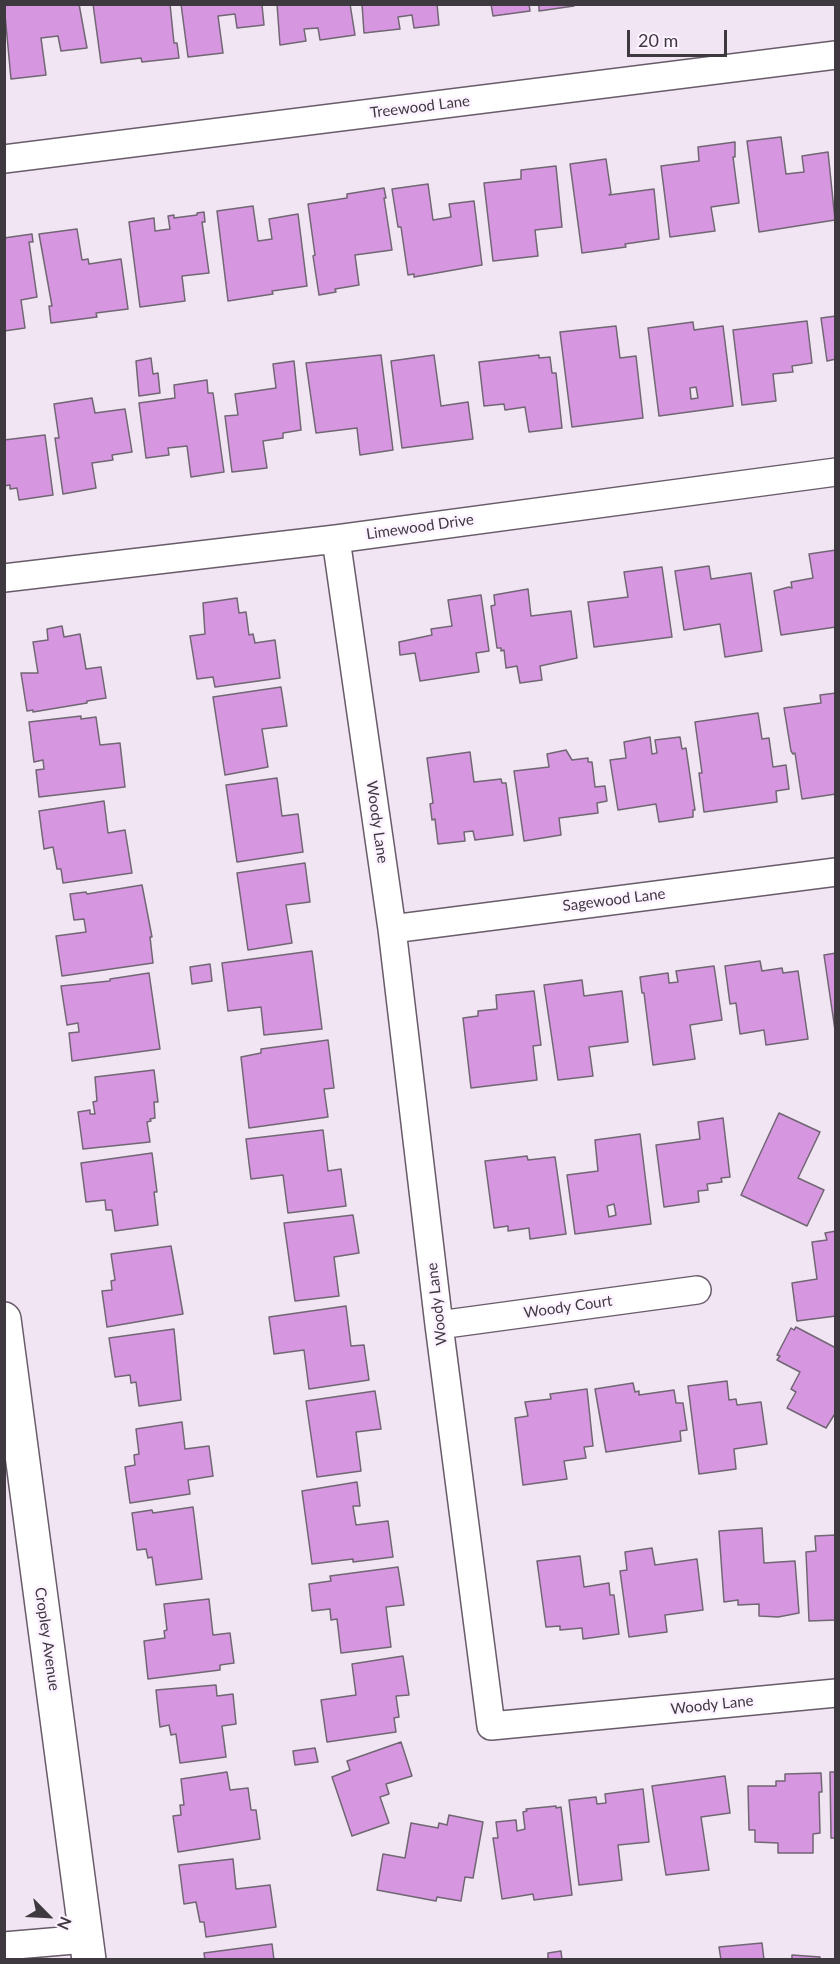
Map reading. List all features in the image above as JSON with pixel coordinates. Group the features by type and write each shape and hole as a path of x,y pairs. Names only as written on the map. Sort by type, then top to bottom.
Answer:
{"street":[{"name":"Treewood Lane","path":"4,159 836,55"},
{"name":"Limewood Drive","path":"4,578 336,539 836,472"},
{"name":"Woody Lane","path":"336,539 392,929 439,1325 491,1726 836,1693"},
{"name":"Sagewood Lane","path":"392,929 836,872"},
{"name":"Woody Court","path":"439,1325 697,1290"},
{"name":"Cropley Avenue","path":"4,1319 88,1949"},
{"path":"4,1946 88,1949"}],"building":[{"path":"4,4 79,4 87,48 61,51 58,36 41,38 46,75 11,79"},
{"path":"93,4 170,4 174,43 177,43 179,58 142,62 141,58 101,63"},
{"path":"181,4 260,4 264,25 237,28 235,14 218,16 223,53 188,57"},
{"path":"277,4 350,4 355,35 320,40 318,28 304,29 306,41 280,45"},
{"path":"362,4 437,4 439,25 414,28 412,15 398,17 400,29 364,33"},
{"path":"491,4 529,4 530,11 493,16"},
{"path":"539,4 574,4 574,6 539,11"},
{"path":"781,137 786,174 804,172 802,156 828,152 835,220 759,232 747,141"},
{"path":"735,142 735,157 733,157 739,203 711,207 715,231 670,237 661,166 699,161 698,147"},
{"path":"606,159 611,193 609,195 654,189 659,239 625,244 626,247 582,253 570,164"},
{"path":"556,166 562,227 535,230 538,256 493,261 484,183 521,179 521,170"},
{"path":"428,184 433,220 451,217 449,204 474,201 482,265 414,277 414,274 408,275 401,227 398,227 392,189"},
{"path":"384,188 392,250 355,255 359,285 335,289 336,292 319,295 308,204 347,198 347,194"},
{"path":"253,206 258,241 272,239 269,219 298,214 307,286 228,301 217,211"},
{"path":"204,212 205,222 202,222 209,273 182,276 185,301 140,307 129,222 154,218 155,231 170,229 168,216 174,215 174,218"},
{"path":"77,229 82,260 88,259 89,264 121,259 128,309 96,313 97,317 51,323 49,306 52,306 39,234"},
{"path":"32,234 33,242 29,242 37,297 21,300 25,328 4,331 4,238"},
{"path":"836,316 836,359 827,361 821,318"},
{"path":"807,321 812,363 792,366 793,372 773,374 776,401 742,405 733,330"},
{"path":"693,322 694,330 723,326 733,406 659,416 648,328","holes":["696,387 698,398 691,399 690,388"]},
{"path":"616,326 620,358 636,356 643,418 572,427 560,332"},
{"path":"381,355 393,450 360,455 357,428 316,433 306,363"},
{"path":"434,355 441,406 468,402 473,439 402,448 391,361"},
{"path":"539,355 539,358 550,357 552,373 556,373 562,428 529,432 525,407 505,410 504,404 484,406 479,362"},
{"path":"151,358 153,374 158,373 160,393 139,396 136,361"},
{"path":"294,361 301,430 283,433 283,438 263,441 267,468 232,472 225,416 238,415 235,394 276,388 273,364"},
{"path":"207,380 208,393 213,393 224,472 191,477 187,446 168,448 169,455 146,458 139,403 175,398 174,385"},
{"path":"92,398 95,413 125,409 132,452 112,455 113,460 92,463 96,488 63,494 55,438 59,438 54,404"},
{"path":"45,435 53,495 19,500 17,488 10,489 10,485 4,486 4,440"},
{"path":"836,550 836,627 781,635 774,591 792,588 791,582 813,578 809,554"},
{"path":"709,566 711,579 751,573 762,651 725,657 720,624 684,630 675,571"},
{"path":"662,567 672,637 594,647 588,602 628,597 624,572"},
{"path":"528,589 531,616 571,611 577,658 540,666 542,680 520,683 517,666 506,668 504,650 497,648 491,606 495,605 494,595"},
{"path":"481,595 489,651 476,653 479,672 420,681 415,653 400,655 399,642 432,635 431,629 452,626 448,600"},
{"path":"237,598 239,613 246,612 249,635 253,634 255,643 275,640 280,678 215,687 213,677 197,679 190,636 205,634 203,603"},
{"path":"62,626 64,637 80,634 86,669 101,667 106,698 33,712 33,710 27,711 21,673 38,673 33,642 48,640 47,629"},
{"path":"281,687 287,726 262,729 268,767 225,775 213,697"},
{"path":"836,693 836,794 802,799 795,753 791,751 784,708 821,703 820,695"},
{"path":"758,713 762,739 769,738 773,767 786,765 789,789 776,791 777,802 704,812 699,773 702,773 695,722"},
{"path":"81,716 81,719 96,717 100,745 120,743 125,787 39,797 36,770 44,769 43,760 34,762 29,722"},
{"path":"650,737 652,754 657,753 655,740 680,737 682,749 686,748 695,810 693,810 693,817 659,822 656,804 618,810 610,760 626,758 624,742"},
{"path":"566,750 572,760 588,758 588,762 592,762 595,787 605,786 607,801 597,803 598,813 559,818 561,835 524,841 514,771 549,767 547,754"},
{"path":"470,752 474,782 501,779 502,783 506,783 513,835 475,840 473,831 464,832 465,841 438,844 435,819 432,820 430,804 433,803 427,758"},
{"path":"277,778 282,816 298,814 303,852 237,862 226,785"},
{"path":"104,801 108,833 125,830 132,873 63,883 61,869 57,869 53,847 44,849 39,811"},
{"path":"305,863 310,902 286,905 292,943 248,950 237,873"},
{"path":"142,885 152,937 150,937 153,963 62,976 56,936 86,932 84,919 74,920 70,894 86,892 87,894"},
{"path":"312,951 322,1029 264,1035 261,1007 228,1011 222,963"},
{"path":"836,953 836,1037 824,955"},
{"path":"760,961 762,971 782,968 783,973 798,971 808,1039 766,1045 764,1030 740,1034 736,1003 730,1004 725,966"},
{"path":"210,964 212,981 192,984 190,967"},
{"path":"714,966 722,1020 690,1025 695,1059 653,1065 640,977 668,973 669,983 678,982 676,971"},
{"path":"149,973 160,1049 72,1061 69,1033 79,1032 78,1023 67,1025 61,986 110,981 110,979"},
{"path":"582,980 584,996 622,991 628,1042 589,1047 593,1076 558,1080 544,985"},
{"path":"534,991 541,1045 533,1046 537,1080 471,1088 463,1018 478,1016 478,1011 497,1009 496,995"},
{"path":"328,1040 334,1088 324,1089 328,1117 249,1128 241,1057 261,1053 261,1049"},
{"path":"154,1070 158,1102 154,1102 155,1118 147,1122 150,1142 83,1149 78,1112 90,1110 90,1114 95,1114 93,1102 97,1101 95,1077"},
{"path":"779,1113 820,1132 798,1178 824,1190 807,1226 741,1195"},
{"path":"723,1118 730,1177 721,1178 722,1182 707,1184 708,1190 698,1191 699,1202 664,1207 656,1145 700,1139 698,1122"},
{"path":"323,1130 328,1171 341,1169 346,1206 288,1213 283,1175 251,1179 246,1139"},
{"path":"640,1134 651,1224 575,1234 567,1175 598,1171 595,1140","holes":["614,1204 616,1215 609,1217 607,1206"]},
{"path":"152,1153 158,1225 115,1231 112,1210 106,1210 105,1200 86,1202 81,1163"},
{"path":"527,1156 528,1160 555,1157 566,1234 530,1239 529,1228 508,1231 508,1226 494,1228 485,1161"},
{"path":"353,1215 359,1253 334,1257 339,1296 295,1301 284,1223"},
{"path":"836,1231 836,1316 797,1321 792,1283 817,1279 812,1242 827,1240 825,1233"},
{"path":"171,1246 183,1314 107,1327 102,1291 112,1290 111,1281 115,1280 111,1254"},
{"path":"346,1306 351,1346 364,1345 369,1380 309,1389 304,1350 274,1354 269,1317"},
{"path":"796,1327 836,1348 836,1412 826,1428 787,1408 796,1392 791,1389 800,1372 777,1360 780,1356 777,1355 791,1328 794,1330"},
{"path":"174,1329 181,1400 139,1406 136,1382 131,1383 130,1375 115,1377 109,1338"},
{"path":"727,1381 729,1400 736,1399 737,1405 761,1402 767,1444 734,1449 736,1469 699,1474 688,1386"},
{"path":"633,1383 635,1392 639,1391 639,1395 674,1390 676,1403 683,1403 687,1430 680,1431 681,1441 606,1452 595,1389"},
{"path":"587,1389 593,1446 584,1447 586,1458 564,1461 567,1479 523,1485 515,1418 528,1416 525,1402 551,1399 550,1394"},
{"path":"375,1391 381,1429 356,1432 361,1471 317,1477 306,1401"},
{"path":"182,1422 185,1449 209,1446 213,1476 188,1480 190,1494 130,1503 125,1467 135,1465 134,1455 139,1454 136,1429"},
{"path":"357,1482 360,1506 353,1506 356,1525 388,1521 393,1557 312,1564 302,1491"},
{"path":"193,1507 202,1579 156,1585 152,1557 148,1558 146,1549 137,1550 132,1513 152,1510 153,1513"},
{"path":"762,1528 764,1563 795,1561 799,1613 778,1617 759,1616 759,1604 738,1605 738,1600 724,1602 719,1531"},
{"path":"836,1535 836,1620 809,1621 806,1552 816,1551 815,1536"},
{"path":"652,1548 655,1565 697,1559 703,1610 665,1615 667,1632 629,1637 620,1571 627,1570 625,1552"},
{"path":"580,1556 584,1587 609,1583 610,1595 614,1595 619,1634 583,1639 582,1628 560,1630 560,1626 546,1627 537,1561"},
{"path":"398,1567 404,1605 386,1607 391,1647 341,1653 337,1619 331,1620 330,1609 312,1611 309,1584 331,1581 330,1576"},
{"path":"209,1599 213,1635 230,1633 234,1663 220,1665 220,1670 148,1679 144,1641 165,1638 164,1631 167,1630 164,1604"},
{"path":"403,1656 409,1695 396,1696 399,1717 394,1718 396,1732 327,1742 321,1700 356,1695 352,1664"},
{"path":"216,1685 217,1696 233,1694 236,1724 222,1726 226,1757 180,1763 176,1734 171,1735 169,1725 160,1727 156,1690"},
{"path":"401,1742 412,1776 386,1784 389,1794 380,1797 389,1823 352,1836 332,1777 350,1770 347,1761"},
{"path":"315,1748 318,1762 295,1765 293,1751"},
{"path":"227,1772 230,1790 248,1788 251,1810 256,1810 260,1839 178,1852 173,1816 181,1815 180,1805 184,1805 181,1779"},
{"path":"830,1772 836,1772 836,1838 831,1838"},
{"path":"821,1773 820,1833 813,1834 813,1853 778,1853 778,1843 755,1842 755,1830 749,1830 748,1786 776,1786 776,1781 785,1781 785,1774"},
{"path":"725,1776 730,1813 701,1817 709,1870 666,1875 652,1786"},
{"path":"643,1789 649,1842 618,1845 622,1880 579,1885 569,1800 596,1797 597,1804 606,1803 605,1794"},
{"path":"556,1806 556,1808 561,1807 572,1895 534,1900 533,1894 502,1899 493,1838 498,1838 496,1822 516,1820 517,1831 525,1829 523,1812 527,1811 526,1809"},
{"path":"449,1815 483,1822 473,1878 465,1877 461,1901 437,1897 436,1901 377,1890 383,1854 405,1858 411,1823 438,1828 439,1823 447,1825"},
{"path":"233,1859 236,1889 270,1885 276,1927 206,1937 204,1922 200,1922 196,1902 184,1904 179,1865"},
{"path":"762,1943 764,1960 721,1960 719,1947"},
{"path":"272,1944 274,1960 205,1960 204,1953"},
{"path":"561,1951 562,1960 548,1960 548,1953"},
{"path":"792,1955 820,1957 819,1960 792,1960"}]}
